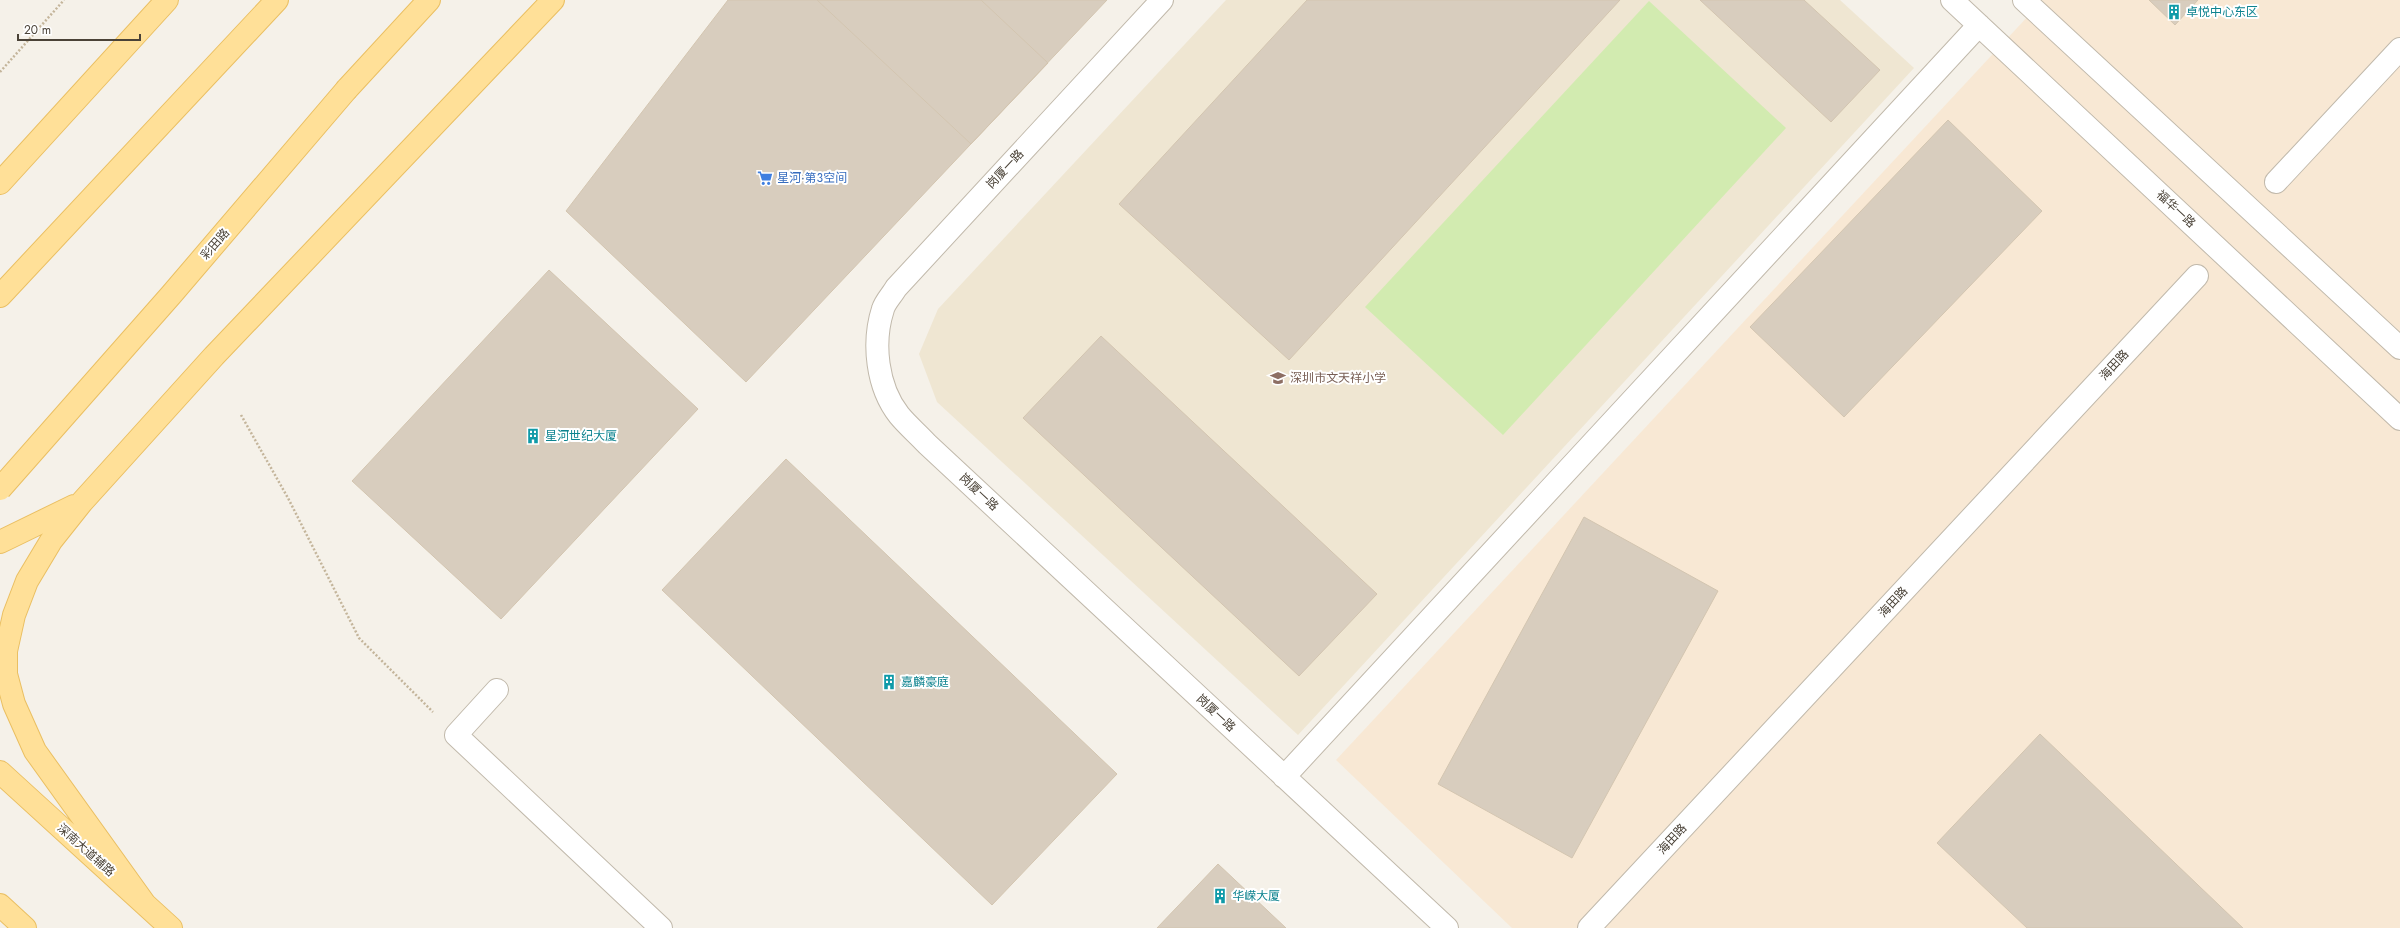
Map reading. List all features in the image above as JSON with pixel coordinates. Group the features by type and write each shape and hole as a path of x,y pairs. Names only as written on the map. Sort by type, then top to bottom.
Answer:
{"main road":[{"path":"0,183 167,0"},
{"name":"彩田路","path":"0,489 171,295 347,89 429,0"},
{"path":"144,903 35,751 14,704 6,674 6,651 14,615 27,581 51,541 82,502 214,356 553,0"},
{"path":"0,296 272,6"},
{"path":"0,542 82,502"},
{"name":"深南大道辅路","path":"0,772 171,928"},
{"path":"0,905 24,928"}],"street":[{"name":"岗厦一路","path":"1162,0 896,288 883,308 878,330 878,354 882,385 898,415 927,444 1447,928"},
{"name":"福华一路","path":"1952,0 2400,419"},
{"path":"2024,0 2400,348"},
{"path":"1284,777 1979,25"},
{"path":"2276,182 2400,49"},
{"name":"海田路","path":"1589,928 2197,276"},
{"path":"497,690 456,735 661,928"}],"path":[{"path":"0,72 64,0"},
{"path":"240,415 288,498 359,638 456,735"}],"shaded area":[{"name":"深圳市文天祥小学","path":"1226,0 1840,0 1914,68 1298,735 937,402 919,354 938,309"},
{"path":"2043,0 2400,0 2400,928 1512,928 1336,760"}],"green space":[{"path":"1649,1 1786,128 1503,435 1365,307"}],"building":[{"name":"星河·第3空间","path":"728,0 1107,0 746,382 566,211"},
{"path":"817,0 981,0 1048,63 971,144"},
{"path":"1307,0 1620,0 1289,360 1119,204"},
{"path":"1700,0 1804,0 1880,70 1831,122"},
{"name":"卓悦中心东区","path":"2149,0 2198,0 2175,25"},
{"path":"1948,120 2042,211 1844,417 1750,327"},
{"name":"星河世纪大厦","path":"549,270 698,409 501,619 352,481"},
{"path":"1101,336 1377,594 1299,676 1023,418"},
{"name":"嘉麟豪庭","path":"786,459 1117,774 992,905 662,590"},
{"path":"1584,517 1718,591 1572,858 1438,784"},
{"path":"2040,734 2243,928 2027,928 1937,843"},
{"name":"华嵘大厦","path":"1218,864 1286,928 1157,928"}],"place":[{"name":"卓悦中心东区","path":"2174,12"},
{"name":"星河·第3空间","path":"765,178"},
{"name":"深圳市文天祥小学","path":"1278,378"},
{"name":"星河世纪大厦","path":"533,436"},
{"name":"嘉麟豪庭","path":"889,682"},
{"name":"华嵘大厦","path":"1220,896"}]}
